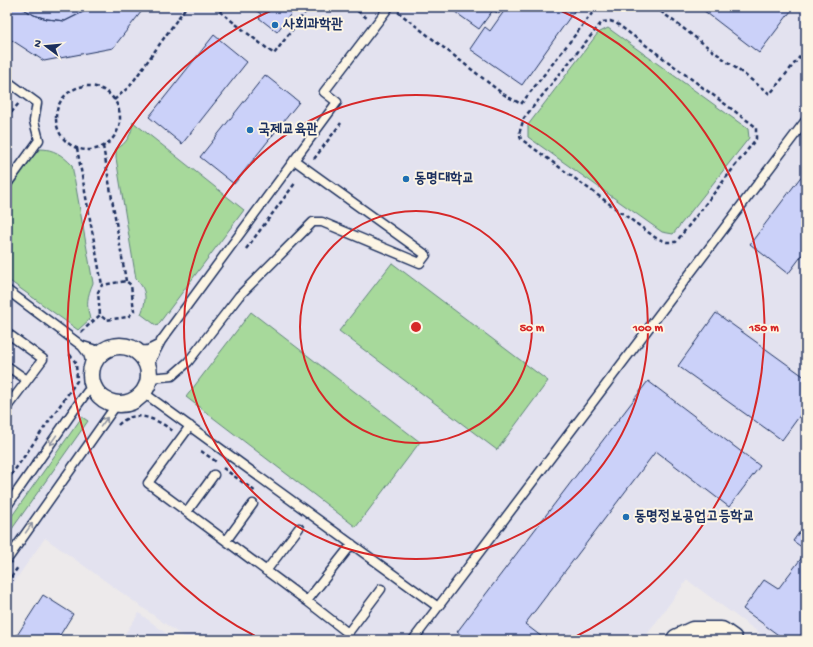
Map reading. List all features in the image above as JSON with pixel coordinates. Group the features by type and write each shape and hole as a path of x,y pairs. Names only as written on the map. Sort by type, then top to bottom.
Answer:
{"main road":[{"path":"678,640 693,633 721,633 731,640"}],"street":[{"path":"120,346 137,351 144,358 147,379 136,400 127,404 107,402 99,396 94,387 91,378 92,367 96,358 103,352 111,347 120,346"}],"lane":[{"path":"147,379 159,345 337,102 324,92 389,7"},
{"path":"7,81 37,103 34,121 39,140 7,184"},
{"path":"413,640 806,120"},
{"path":"147,379 172,376 188,362 239,296 313,222 322,222 420,263 426,255 294,160"},
{"path":"7,290 82,346 88,354 92,367"},
{"path":"7,333 43,359 7,406"},
{"path":"137,351 148,350 159,345"},
{"path":"82,346 103,352"},
{"path":"7,366 27,380"},
{"path":"147,379 190,426 438,607"},
{"path":"7,506 87,392 94,387"},
{"path":"7,560 117,404"},
{"path":"190,426 148,483 348,633 381,589"},
{"path":"187,512 214,476"},
{"path":"226,541 254,504"},
{"path":"266,571 299,528"},
{"path":"307,601 352,544"}],"path":[{"path":"114,100 130,86 186,7"},
{"path":"214,7 274,54 309,7"},
{"path":"352,7 376,25"},
{"path":"398,12 503,94 521,104 596,7"},
{"path":"655,7 770,94 806,49"},
{"path":"610,21 616,23 756,127 756,140 676,242 666,242 656,238 521,139 519,134 524,118 602,22 610,21"},
{"path":"91,86 101,89 110,95 114,100 120,115 116,134 103,146 91,150 78,148 64,139 59,131 56,121 57,110 62,100 70,92 80,87 91,86"},
{"path":"7,118 25,94"},
{"path":"314,159 341,123"},
{"path":"78,148 102,285 98,292 100,315 106,320 128,317 134,311 131,285 126,281 103,146"},
{"path":"102,285 126,281"},
{"path":"80,333 100,315"},
{"path":"7,481 77,381 76,363 66,350"},
{"path":"115,428 124,419 134,416 144,416 162,423 173,431"},
{"path":"7,583 21,563"}],"shaded area":[{"name":"동명대학교","path":"7,7 806,7 806,640 769,640 687,580 643,640 188,640 45,538 7,592"},
{"path":"139,613 175,640 121,640"}],"green space":[{"path":"608,28 748,129 749,138 673,234 662,232 528,137 528,125 598,33"},
{"path":"133,122 244,210 157,326 141,314 145,295 140,283 136,279 116,158 116,149 120,147 128,138"},
{"path":"40,149 58,153 72,165 93,283 89,292 88,301 90,319 78,330 7,279 7,193 31,159"},
{"path":"392,263 548,381 497,450 339,331"},
{"path":"251,312 420,442 356,527 186,397"},
{"path":"82,417 88,421 7,536 7,523"}],"building":[{"path":"7,7 20,7 34,15 47,19 65,21 93,7 145,7 113,48 44,61 7,37"},
{"path":"20,7 93,7 65,21 47,19 34,15"},
{"name":"사회과학관","path":"251,7 296,7 277,32 259,18 261,14"},
{"path":"448,7 503,7 499,14 493,10 479,29"},
{"path":"507,7 577,7 522,85 470,49 485,27 490,31"},
{"path":"699,7 794,7 759,53"},
{"path":"214,35 247,62 182,144 149,117"},
{"name":"국제교육관","path":"265,75 299,102 234,184 200,157"},
{"path":"806,170 806,250 788,274 750,244"},
{"path":"716,313 806,378 806,407 782,440 678,366"},
{"path":"648,381 760,466 729,507 656,451 525,624 546,640 468,640 457,632"},
{"path":"806,523 806,550 793,541"},
{"path":"806,552 806,640 785,640 743,609 764,580 778,589"},
{"path":"43,595 73,614 57,640 14,640"}],"place":[{"name":"사회과학관","path":"275,25"},
{"name":"국제교육관","path":"250,130"},
{"name":"동명대학교","path":"406,179"},
{"name":"동명정보공업고등학교","path":"626,517"}]}
